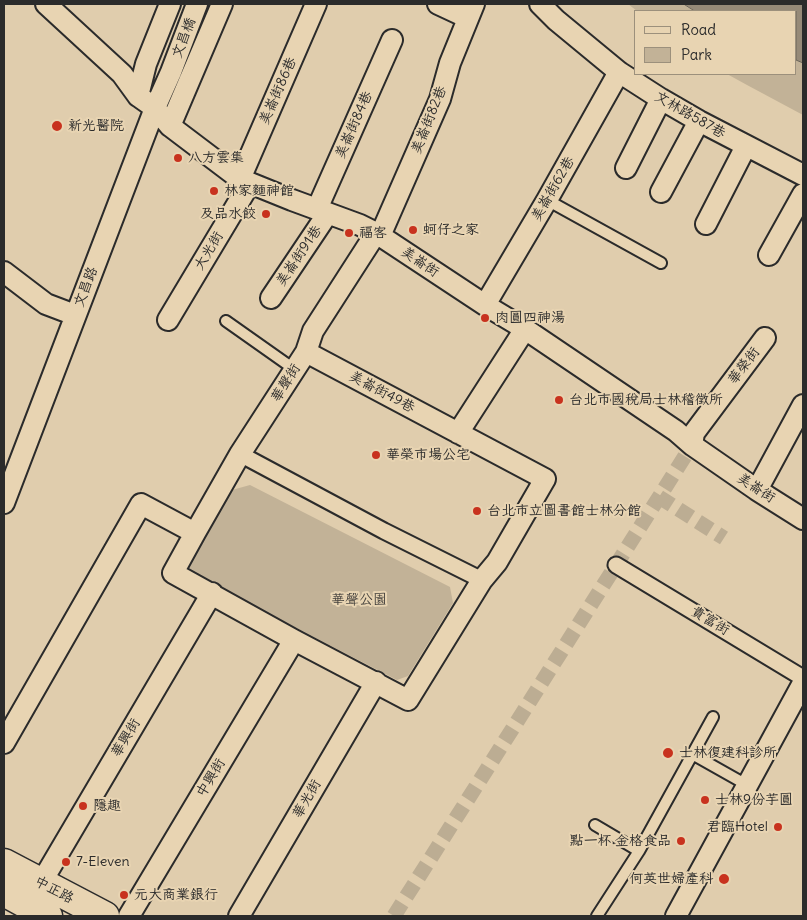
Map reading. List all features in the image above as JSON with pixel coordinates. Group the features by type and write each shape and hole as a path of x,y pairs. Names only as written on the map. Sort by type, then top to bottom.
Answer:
{"main road":[{"name":"中正路","path":"4,863 105,916"},
{"name":"中正路","path":"4,892 48,916"}],"street":[{"name":"美崙街","path":"46,4 122,74 138,96 155,108 170,126 245,181 360,225 378,234 485,305 525,329 676,431 692,446 803,519"},
{"path":"138,96 146,64 170,4"},
{"name":"文昌橋","path":"171,72 197,4"},
{"path":"170,126 222,4"},
{"name":"美崙街86巷","path":"245,181 316,4"},
{"path":"438,4 471,11"},
{"name":"文林路587巷","path":"540,4 556,20 619,72 699,121 803,174"},
{"name":"美崙街82巷","path":"378,234 440,99 450,63 471,11"},
{"name":"美崙街84巷","path":"322,211 392,40"},
{"name":"文昌路","path":"4,503 155,108 171,72"},
{"name":"美崙街62巷","path":"485,305 619,72"},
{"path":"626,168 661,99"},
{"path":"661,192 699,121"},
{"path":"706,224 746,146"},
{"name":"大光街","path":"168,320 245,181"},
{"path":"769,255 803,194"},
{"name":"美崙街91巷","path":"271,298 322,211"},
{"name":"華聲街","path":"212,593 173,573 240,454 306,352 313,332 378,234"},
{"path":"4,272 46,304 75,315"},
{"path":"458,433 525,329"},
{"name":"華榮街","path":"692,446 694,433 766,338"},
{"name":"美崙街49巷","path":"306,352 545,479 498,562 482,580"},
{"path":"757,490 803,405"},
{"path":"212,593 294,640 408,700 482,580 384,531 240,454"},
{"path":"4,743 141,504 194,533"},
{"name":"貴富街","path":"616,565 803,678"},
{"name":"華興街","path":"41,883 212,593"},
{"name":"中興街","path":"129,916 294,640"},
{"name":"華光街","path":"239,916 376,682"},
{"path":"676,916 803,682"}],"lane":[{"path":"547,200 661,263"},
{"path":"226,321 294,369"},
{"path":"597,916 639,851 713,717"},
{"path":"692,754 748,785"},
{"path":"595,825 639,851"}],"green space":[{"path":"628,4 684,4 693,10 636,10"},
{"path":"797,60 803,63 803,115 729,75 797,75"},
{"name":"華聲公園","path":"250,485 450,587 453,603 408,676 397,680 190,573 187,562 232,490"}],"shaded area":[{"path":"684,4 803,4 803,63 797,60 797,10 693,10"}],"tunnel":[{"path":"394,916 692,445"},
{"path":"659,497 724,538"}],"place":[{"name":"新光醫院","path":"57,126"},
{"name":"八方雲集","path":"178,158"},
{"name":"林家麵神館","path":"214,191"},
{"name":"及品水餃","path":"266,214"},
{"name":"蚵仔之家","path":"413,230"},
{"name":"福客","path":"349,233"},
{"name":"肉圓四神湯","path":"485,318"},
{"name":"台北市國稅局士林稽徵所","path":"559,400"},
{"name":"華榮市場公宅","path":"376,455"},
{"name":"台北市立圖書館士林分館","path":"477,511"},
{"name":"士林復建科診所","path":"668,753"},
{"name":"士林9份芋圓","path":"705,800"},
{"name":"隱趣","path":"83,806"},
{"name":"君臨Hotel","path":"778,827"},
{"name":"點一杯 金格食品","path":"681,841"},
{"name":"7-Eleven","path":"66,862"},
{"name":"何英世婦產科","path":"724,879"},
{"name":"元大商業銀行","path":"124,895"}]}
